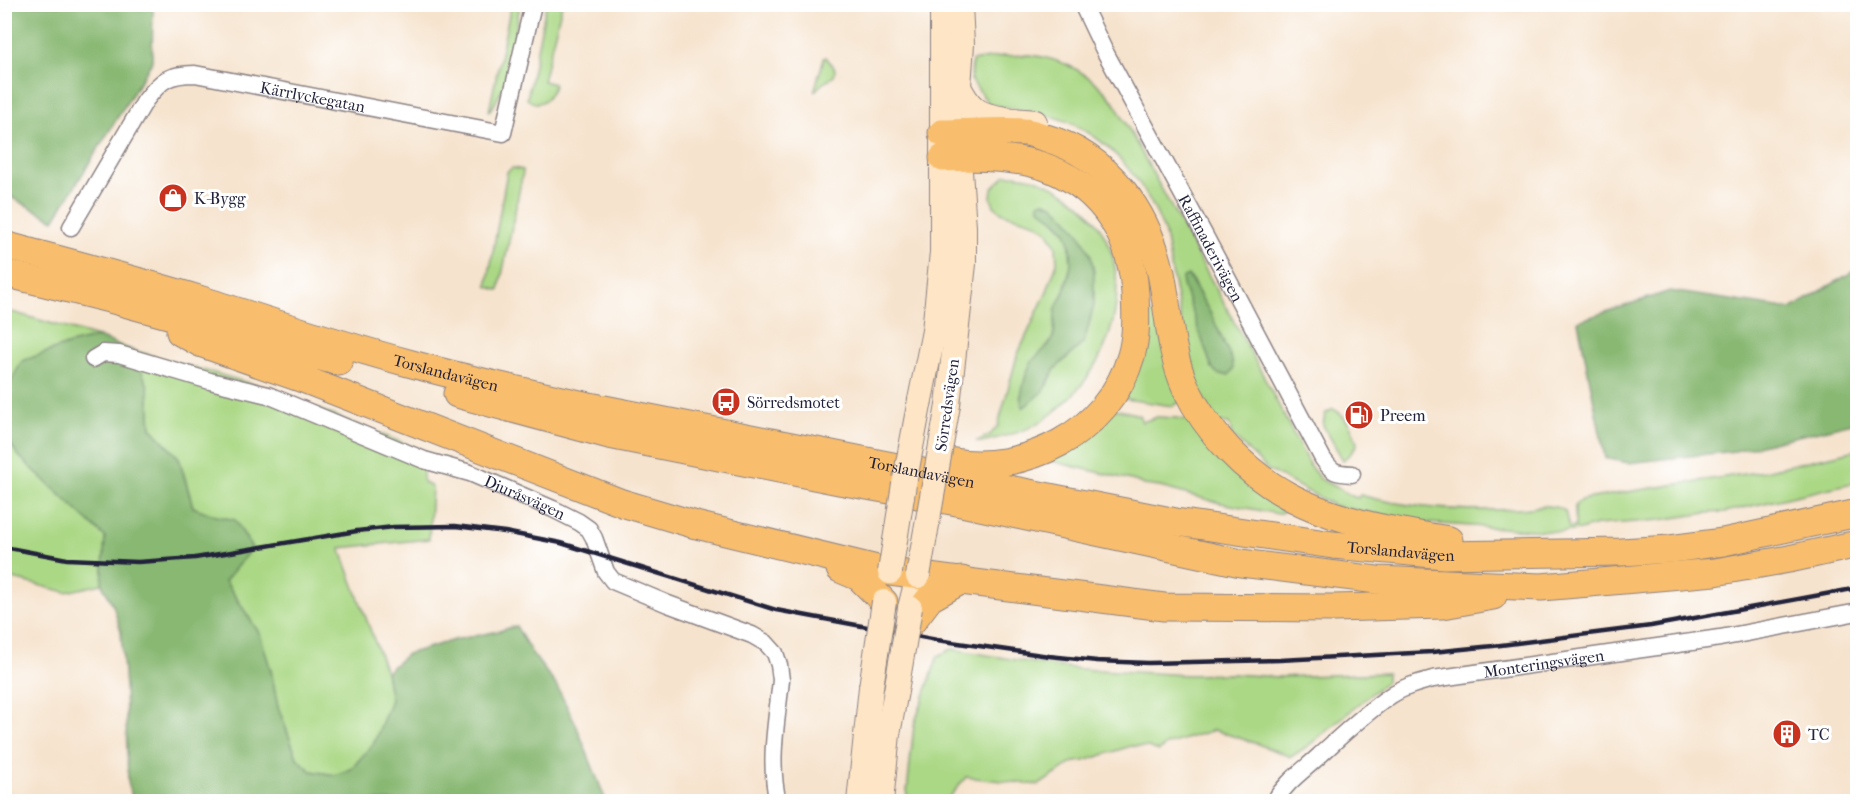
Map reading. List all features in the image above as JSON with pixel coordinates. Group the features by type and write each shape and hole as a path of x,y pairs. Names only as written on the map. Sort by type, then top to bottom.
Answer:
{"main road":[{"path":"951,145 1026,132 1059,142 1078,151 1114,180 1134,206 1150,240 1161,272 1176,363 1186,389 1214,433 1242,462 1287,495 1337,516 1399,531 1536,554"},
{"path":"412,364 480,368 728,420 962,464 976,465 1011,461 1036,455 1068,438 1088,423 1104,406 1124,375 1137,327 1134,275 1130,256 1120,232 1104,209 1090,194 1069,178 1041,166 951,145"},
{"name":"Torslandavägen","path":"4,245 100,270 412,364 589,406 1176,522 1333,545 1444,555 1670,549 1723,542 1857,513"},
{"name":"Torslandavägen","path":"4,273 609,435 957,502 1241,563 1377,580 1541,587 1715,572 1857,544"},
{"path":"143,310 200,343 303,379 612,499 696,525 890,572 1164,607 1334,608 1443,605 1541,587"},
{"path":"788,548 860,577 884,602"},
{"path":"906,628 930,598 962,580"}],"street":[{"name":"Kärrlyckegatan","path":"71,227 145,100 155,87 177,74 195,74 502,133 533,4"},
{"name":"Sörredsvägen","path":"881,801 888,734 948,405 964,264 964,227 951,145 942,4"},
{"name":"Sörredsvägen","path":"859,801 871,687 884,602 934,331 951,145 959,87 962,44 960,4"},
{"name":"Raffinaderivägen","path":"1082,4 1104,50 1323,459 1331,470 1337,473 1352,474"},
{"path":"959,87 978,112 1001,118 1038,122 1057,130 1068,138 1078,151"},
{"name":"Djuråsvägen","path":"93,359 103,353 119,354 210,381 268,395 424,460 470,473 516,491 579,522 589,529 606,572 613,581 752,635 766,643 775,653 781,680 773,768 778,801"},
{"name":"Monteringsvägen","path":"1274,801 1292,778 1346,732 1390,696 1416,683 1719,638 1857,612"}],"green space":[{"path":"4,5 153,5 152,62 54,220 5,194"},
{"path":"511,5 520,5 510,61 502,89 489,111"},
{"path":"546,5 562,5 543,81 555,84 547,97 541,103 537,103 527,99"},
{"path":"1030,55 1066,64 1097,83 1114,102 1262,373 1310,466 1320,479 1354,497 1358,498 1360,495 1399,504 1460,510 1555,507 1565,511 1569,528 1575,527 1575,505 1581,500 1764,471 1857,450 1857,482 1725,512 1597,525 1562,532 1426,523 1335,506 1268,470 1231,434 1229,424 1218,423 1192,380 1165,234 1148,197 1124,164 1094,136 1057,118 989,104 971,80 972,61","holes":["1182,278 1191,278 1202,299 1212,368"]},
{"path":"826,57 835,69 834,76 814,92 824,58"},
{"path":"512,168 523,170 523,172 499,290 497,290 487,286 507,172"},
{"path":"1006,175 1030,177 1045,182 1066,194 1086,210 1101,229 1111,251 1116,274 1116,299 1113,323 1105,347 1089,376 1062,406 1033,426 1017,433 981,442 977,441 990,435 998,426 1017,356 1047,291 1057,263 1056,246 1048,232 1036,223 1003,213 994,206 991,197 992,188","holes":["1053,205 1077,230 1091,256 1094,305 1084,342 1055,369 1047,386 1027,405 1020,398 1032,362 1048,346 1053,337 1057,306 1071,265 1066,232 1053,218 1039,208"]},
{"path":"1043,201 1053,205 1062,213 1085,243 1091,256 1094,272 1094,305 1084,342 1055,369 1043,391 1023,408 1021,398 1026,377 1033,360 1052,340 1056,308 1066,284 1071,262 1069,239 1066,232 1039,208 1039,203"},
{"path":"1857,269 1857,422 1735,451 1628,463 1605,458 1578,321 1670,291 1791,309"},
{"path":"1188,275 1211,314 1232,360 1233,369 1229,375 1219,375 1212,368 1183,285 1182,278"},
{"path":"5,310 98,337 22,361 5,394"},
{"path":"1155,314 1182,401 1173,406 1125,399 1148,316"},
{"path":"98,337 132,350 148,386 151,428 179,458 193,507 235,520 252,548 225,581 260,634 271,671 278,707 297,758 311,771 335,775 351,769 374,743 391,700 386,672 407,654 454,640 516,626 531,652 556,685 575,722 606,801 133,801 128,782 121,631 113,605 102,584 105,537 19,456 5,436 4,394 22,361"},
{"path":"132,350 263,387 423,451 423,482 432,487 429,539 340,548 386,672 391,700 374,743 352,769 336,775 311,771 297,758 278,707 271,671 241,605 225,581 235,520 193,507 179,458 151,428 148,386"},
{"path":"1112,409 1139,415 1142,422 1157,417 1194,421 1283,512 1278,514 1216,502 1051,461"},
{"path":"1333,409 1349,424 1357,444 1343,460 1323,425 1325,414"},
{"path":"4,436 19,456 106,537 102,584 66,592 5,577"},
{"path":"952,649 1079,669 1278,677 1387,673 1387,681 1308,746 1291,757 1214,730 1166,745 1159,751 1148,747 1131,746 1074,762 1039,785 966,777 946,801 906,801 914,725 938,656"}],"railway":[{"path":"4,547 67,559 138,562 195,558 357,531 394,527 455,526 505,532 561,543 776,610 937,640 1049,656 1148,663 1280,660 1432,652 1493,646 1651,626 1858,588"}],"place":[{"name":"K-Bygg","path":"173,198"},
{"name":"Sörredsmotet","path":"726,402"},
{"name":"Preem","path":"1359,415"},
{"name":"TC","path":"1787,734"}]}
